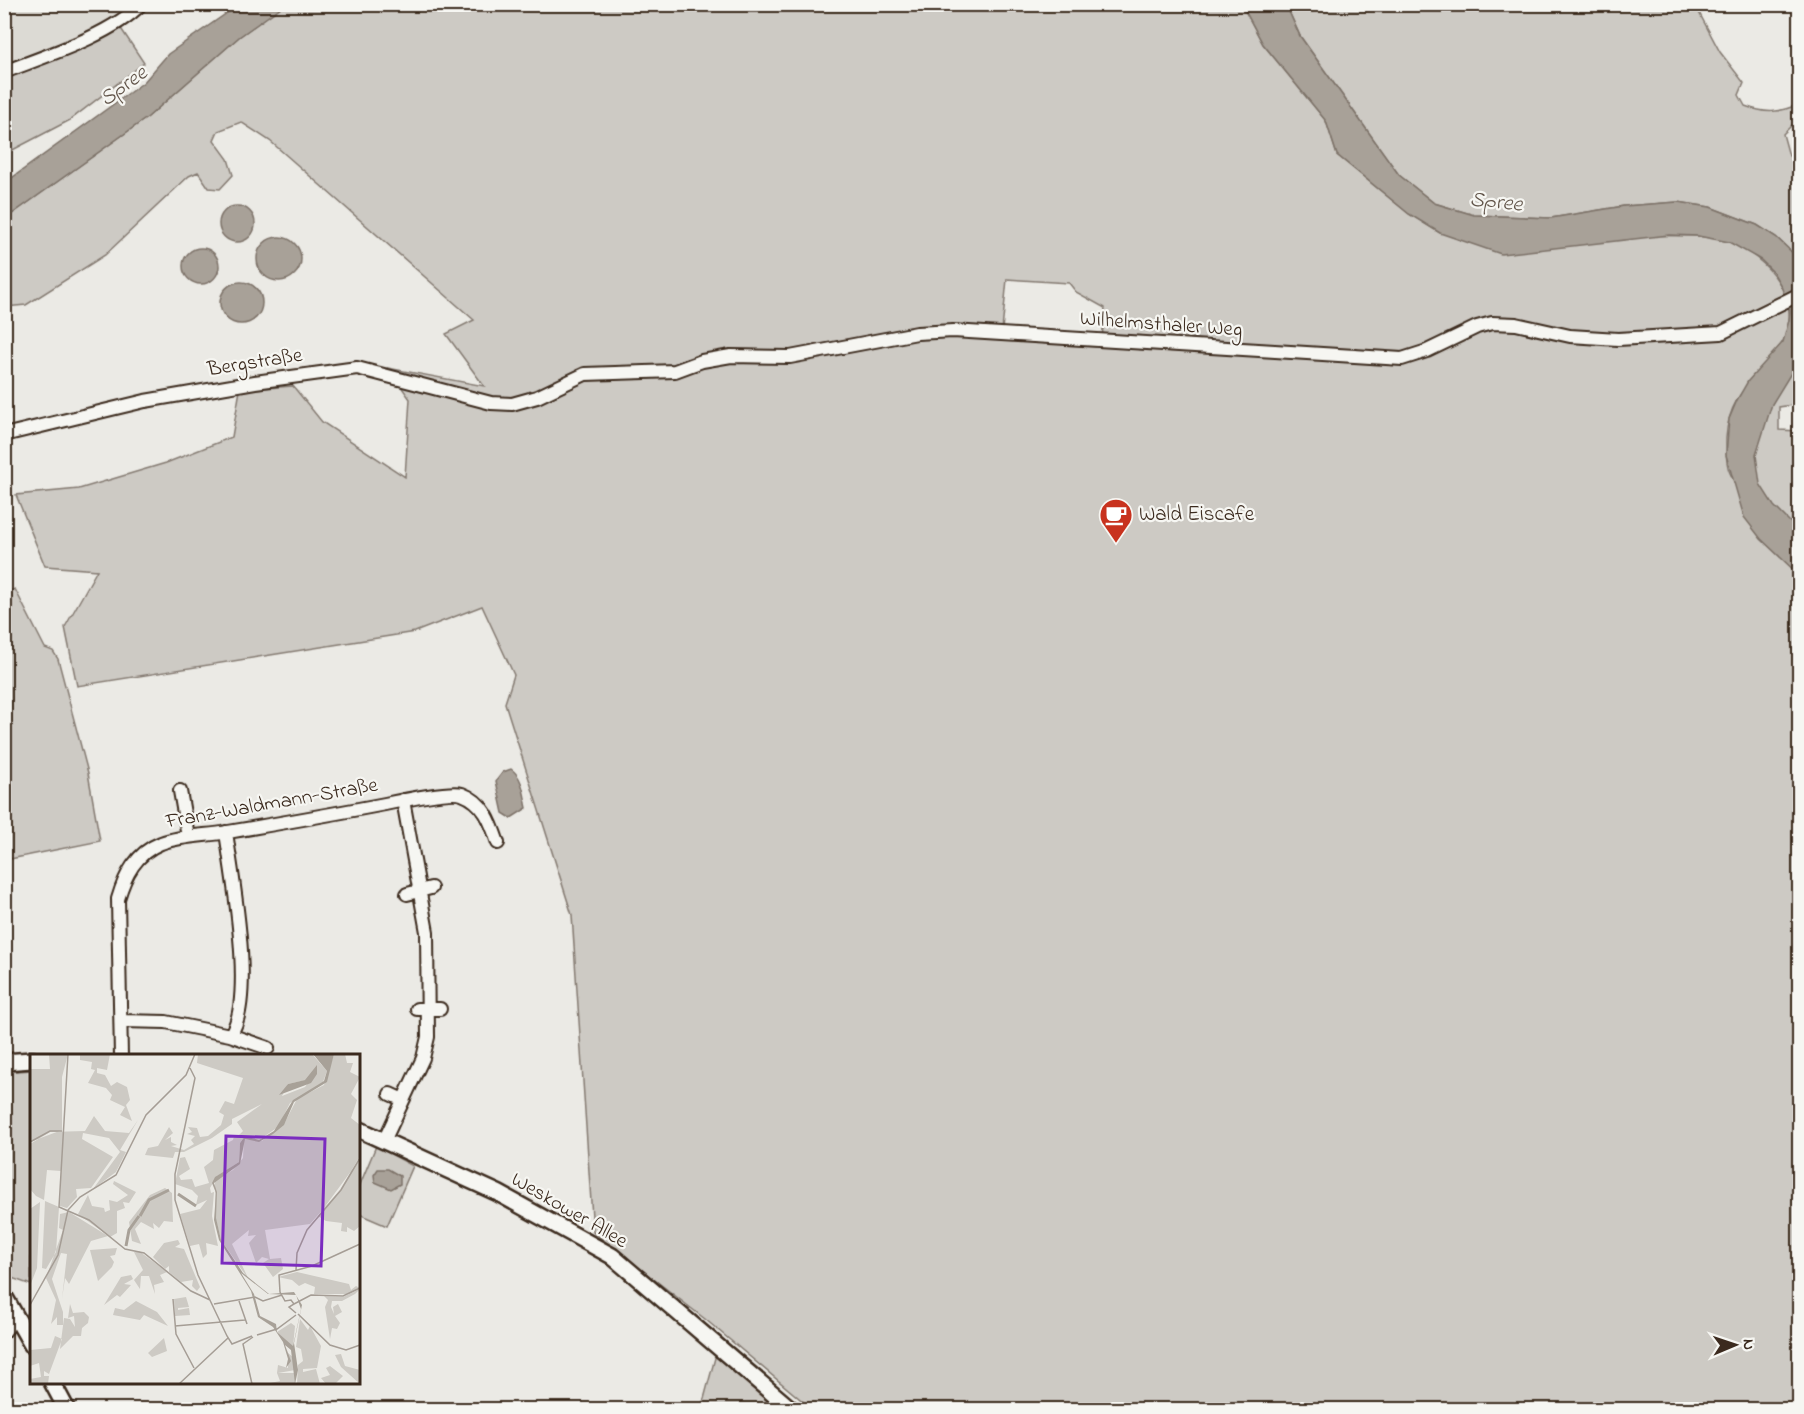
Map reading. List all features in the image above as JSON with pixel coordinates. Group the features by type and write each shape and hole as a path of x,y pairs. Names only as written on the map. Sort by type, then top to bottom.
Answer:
{"main road":[{"path":"4,1062 30,1060"},
{"name":"Weskower Allee","path":"360,1130 498,1193 612,1256 792,1410"},
{"path":"4,1296 30,1340"},
{"path":"53,1384 67,1410"}],"street":[{"path":"4,72 73,45 120,21 140,6"},
{"name":"Wilhelmsthaler Weg","path":"512,404 537,397 585,374 675,371 702,361 731,356 790,357 917,333 944,331 1402,359 1427,351 1477,327 1492,323 1516,324 1570,336 1618,339 1721,333 1767,313 1800,294"},
{"name":"Bergstraße","path":"4,435 145,401 255,381 357,368 491,403 512,404"},
{"path":"180,791 188,836"},
{"name":"Franz-Waldmann-Straße","path":"122,1054 118,899 125,877 140,856 160,844 188,836 226,832 404,800 459,793 476,802 483,810 490,819 498,843"},
{"path":"384,1141 428,1046 425,889 404,800"},
{"path":"226,832 238,918 242,976 232,1031"},
{"path":"407,894 425,889"},
{"path":"122,1021 166,1022 232,1031 268,1048"},
{"path":"390,1094 403,1100"},
{"path":"4,1332 16,1316"}],"shaded area":[{"path":"240,4 284,5 239,37 148,117 5,219 5,183 144,82 168,54"},
{"path":"284,4 1242,5 1263,44 1326,121 1337,155 1409,214 1440,233 1698,236 1729,242 1756,258 1778,281 1785,295 1789,310 1788,325 1783,341 1775,353 1748,384 1733,407 1728,421 1726,451 1728,469 1736,486 1761,527 1799,575 1799,1409 812,1409 705,1319 593,1232 572,915 505,703 514,675 482,606 415,632 77,686 65,627 97,570 45,566 16,495 79,489 166,463 232,437 240,390 293,386 322,422 405,477 410,399 388,368 484,386 446,334 474,320 270,141 241,122 218,131 214,140 228,159 233,175 220,189 209,188 198,172 189,176 105,255 26,305 5,307 5,219 148,117 239,37","holes":["1007,279 1069,283 1076,292 1105,308 1102,338 919,337 950,326 1002,330"]},
{"path":"5,5 138,5 75,39 5,67"},
{"path":"1242,5 1286,5 1300,36 1399,175 1434,203 1474,215 1551,218 1624,206 1678,202 1710,207 1757,225 1776,237 1799,259 1799,360 1772,404 1756,455 1760,484 1774,506 1799,531 1799,575 1761,539 1744,517 1726,455 1729,419 1737,400 1748,381 1783,342 1789,320 1790,310 1773,272 1761,260 1729,242 1698,236 1669,235 1501,254 1440,233 1409,214 1337,155 1326,121 1263,44"},
{"path":"1286,5 1695,5 1720,52 1744,83 1739,95 1745,106 1772,111 1799,104 1799,118 1783,134 1789,156 1799,161 1799,259 1776,237 1757,225 1710,207 1678,202 1624,206 1551,218 1474,215 1434,203 1399,175 1300,36"},
{"path":"120,27 144,63 70,120 5,154 5,78"},
{"path":"237,206 250,211 255,224 250,237 237,242 224,237 219,224 224,211"},
{"path":"279,237 294,244 301,259 294,274 279,281 264,274 257,259 264,244"},
{"path":"201,248 214,253 219,266 214,279 201,284 188,279 183,266 188,253"},
{"path":"241,282 256,288 262,303 256,318 241,324 226,318 220,303 226,288"},
{"path":"1799,360 1799,404 1779,407 1779,430 1799,431 1799,531 1780,514 1763,492 1757,476 1756,462 1761,431 1767,415 1782,384"},
{"path":"15,589 45,648 53,651 58,659 88,773 100,841 5,860 4,593"},
{"path":"511,769 521,781 527,808 511,818 503,813 496,781 503,772"},
{"path":"30,1070 30,1285 9,1277 4,1265 5,1072"},
{"path":"376,1146 413,1166 387,1226 360,1214 360,1185"},
{"path":"378,1169 388,1169 400,1176 400,1184 391,1189 375,1182 374,1175"},
{"path":"716,1354 782,1410 701,1410"}],"place":[{"name":"Wald Eiscafe","path":"1116,544"}],"water label":[{"name":"Spree","path":"124,87"},
{"name":"Spree","path":"1496,203"}]}
